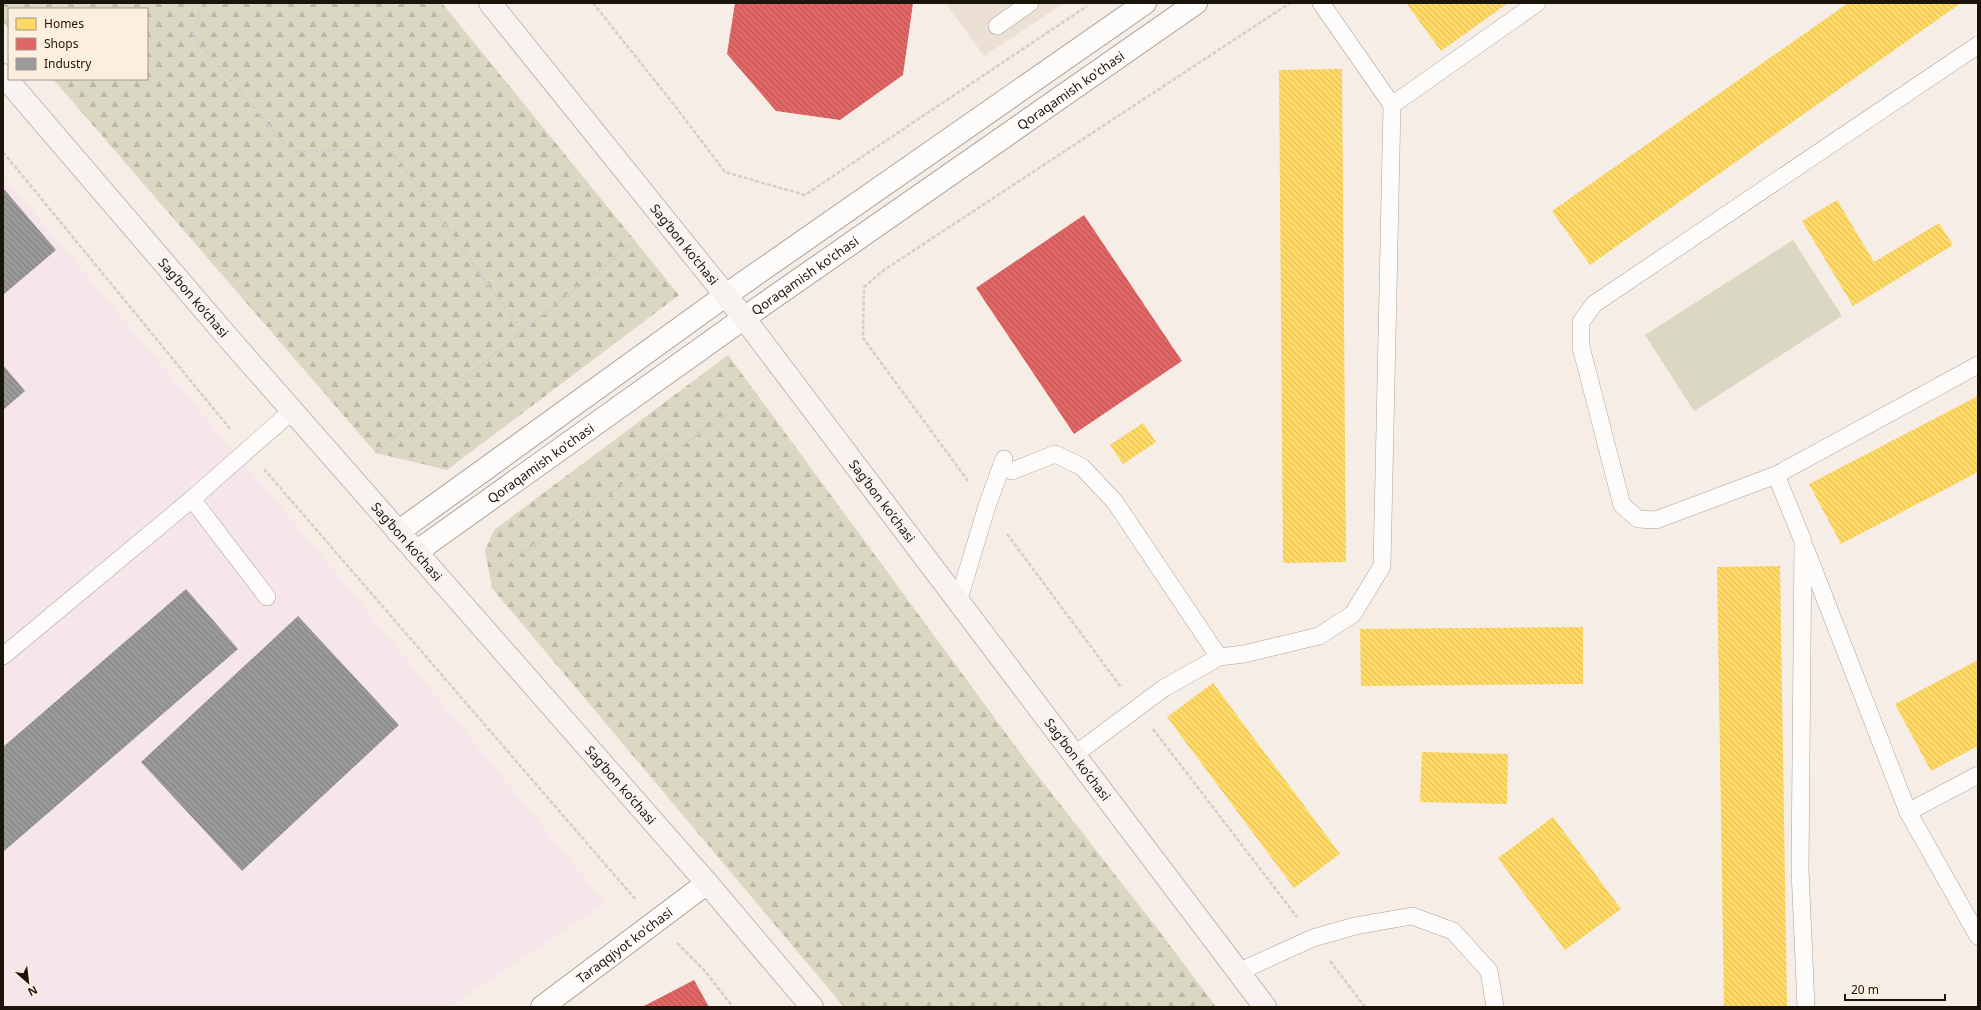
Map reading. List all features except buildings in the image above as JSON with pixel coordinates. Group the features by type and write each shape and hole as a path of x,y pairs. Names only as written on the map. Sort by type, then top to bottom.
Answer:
{"main road":[{"name":"Sag’bon ko’chasi","path":"490,3 744,318 1265,1007"},
{"path":"398,532 726,295 1145,3"},
{"name":"Qoraqamish ko'chasi","path":"416,552 744,318 1196,3"},
{"name":"Sag’bon ko’chasi","path":"3,75 292,411 707,883 812,1007"},
{"name":"Taraqqiyot ko'chasi","path":"542,1007 707,883"}],"lane":[{"path":"997,26 1030,3"},
{"path":"1074,755 1164,688 1219,657 1244,654 1319,636 1353,614 1382,566 1392,105 1321,3"},
{"path":"1392,105 1537,3"},
{"path":"1978,46 1594,304 1581,322 1581,346 1622,505 1638,519 1656,520 1776,475 1978,365"},
{"path":"3,656 192,499 292,411"},
{"path":"958,602 987,506 1008,465 1055,454 1082,467 1115,502 1219,657"},
{"path":"1776,475 1908,812 1978,936"},
{"path":"192,499 267,597"},
{"path":"1802,540 1800,869 1806,1007"},
{"path":"1908,812 1978,775"},
{"path":"1238,972 1313,938 1355,926 1412,916 1453,931 1489,971 1495,1007"}],"path":[{"path":"202,3 193,36 291,152 389,148 522,330"},
{"path":"592,3 676,106 725,172 805,195 1091,3"},
{"path":"1290,3 884,270 864,287 863,338 1137,709 1365,1007"},
{"path":"3,152 247,450 656,922 704,970 734,1007"},
{"path":"376,453 522,330 636,241"},
{"path":"492,574 757,394"}],"shaded area":[{"path":"945,3 1064,3 984,56"},
{"path":"3,176 337,574 605,903 450,1007 3,1007"}],"green space":[{"path":"3,3 442,3 679,295 447,470 376,453 54,80 148,80 148,8 8,8 8,27 3,21"},
{"path":"1793,240 1842,316 1694,411 1645,335"},
{"path":"728,355 1024,758 1163,936 1216,1007 844,1007 492,588 485,551 494,530"}]}
